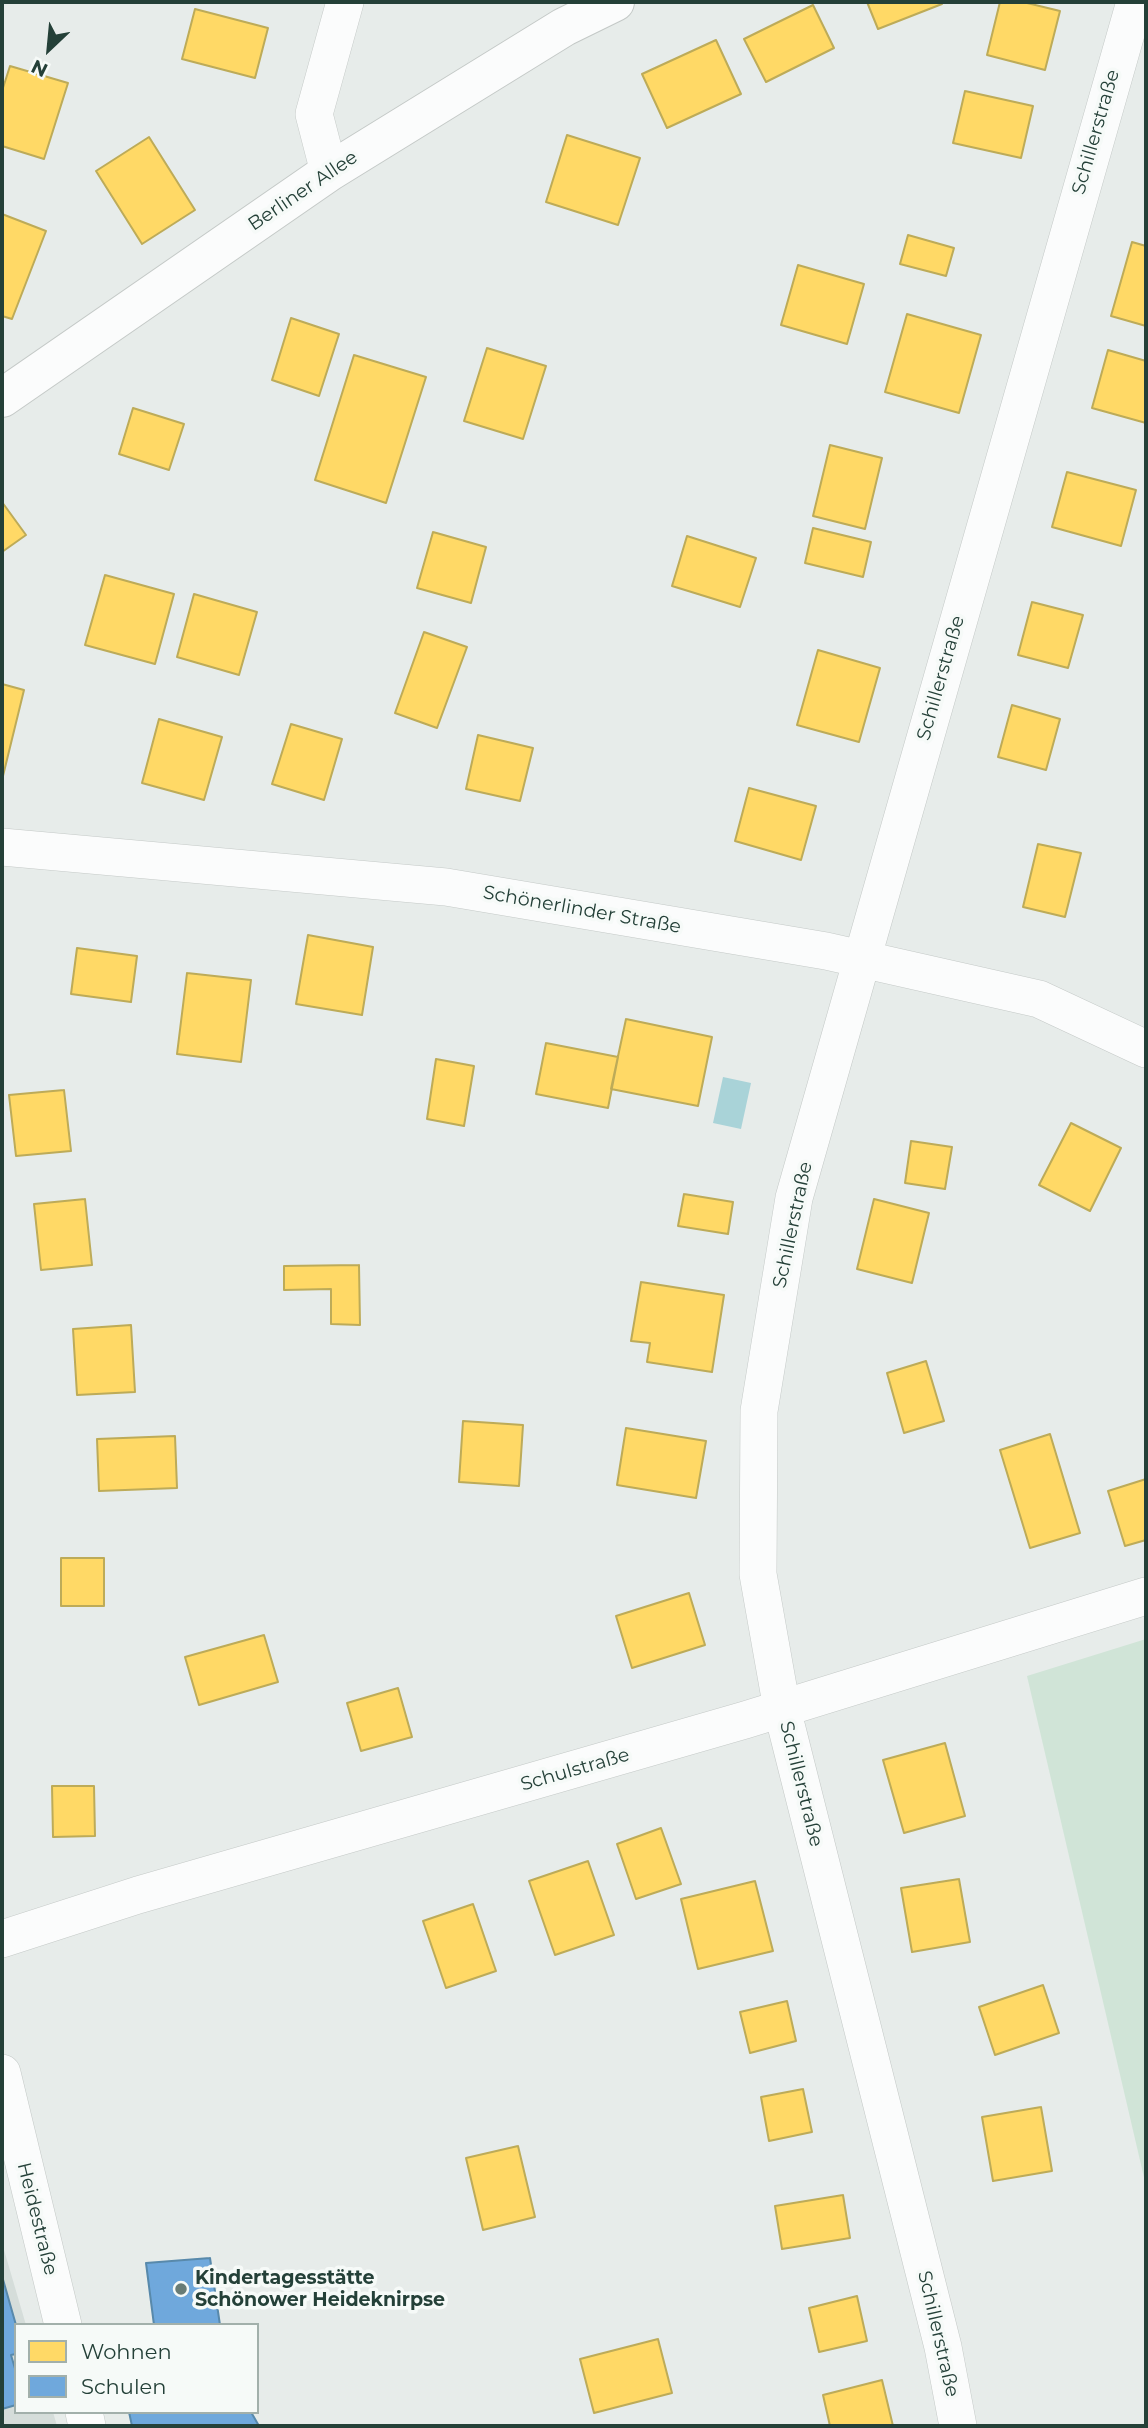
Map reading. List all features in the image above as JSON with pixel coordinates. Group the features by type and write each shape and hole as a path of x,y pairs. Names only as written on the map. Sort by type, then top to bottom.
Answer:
{"street":[{"path":"330,172 314,114 345,2"},
{"name":"Berliner Allee","path":"2,398 330,172 564,27 615,2"},
{"name":"Schillerstraße","path":"958,2426 943,2347 782,1709 758,1574 760,1411 794,1198 1135,2"},
{"name":"Schönerlinder Straße","path":"2,847 446,887 863,958 1039,999 1146,1049"},
{"name":"Schulstraße","path":"2,1939 138,1895 782,1709 1146,1596"},
{"name":"Heidestraße","path":"2,2073 63,2323"}],"shaded area":[{"path":"2,2243 25,2323 14,2323 14,2414 54,2414 57,2426 2,2426"}],"green space":[{"path":"1146,1639 1146,2186 1027,1676"}],"water":[{"path":"723,1077 751,1083 741,1129 713,1123"}],"building: Wohnen":[{"path":"867,2 941,2 942,4 878,29"},
{"path":"1000,2 1023,2 1060,11 1045,70 987,55"},
{"path":"813,5 834,48 766,82 744,39"},
{"path":"195,9 268,28 255,78 182,59"},
{"path":"716,40 741,94 667,128 642,74"},
{"path":"10,66 68,83 44,159 2,146 2,91"},
{"path":"965,91 1033,106 1021,158 953,143"},
{"path":"567,135 640,158 618,225 546,202"},
{"path":"149,137 195,210 142,244 96,171"},
{"path":"2,214 46,231 12,319 2,316"},
{"path":"908,235 954,248 946,276 900,264"},
{"path":"1132,242 1146,246 1146,326 1111,316"},
{"path":"798,265 864,284 847,344 781,325"},
{"path":"907,314 981,335 959,413 885,392"},
{"path":"291,318 339,334 319,396 272,380"},
{"path":"487,348 546,366 523,439 464,421"},
{"path":"1108,350 1146,361 1146,423 1092,408"},
{"path":"354,355 426,377 386,503 315,480"},
{"path":"133,408 184,424 169,470 119,454"},
{"path":"830,445 882,458 865,529 813,516"},
{"path":"1067,472 1136,490 1121,546 1052,527"},
{"path":"2,502 26,535 2,552"},
{"path":"813,528 871,542 863,577 805,563"},
{"path":"433,532 486,547 471,603 417,588"},
{"path":"687,536 756,558 740,607 672,586"},
{"path":"105,575 174,594 155,664 85,645"},
{"path":"194,594 257,612 239,675 177,657"},
{"path":"1032,602 1083,615 1068,668 1018,655"},
{"path":"424,632 467,647 437,728 395,713"},
{"path":"818,650 880,668 859,742 797,725"},
{"path":"2,684 24,690 2,780"},
{"path":"1012,705 1060,719 1046,770 998,757"},
{"path":"159,719 222,737 204,800 142,783"},
{"path":"291,724 342,739 324,800 272,784"},
{"path":"478,735 533,748 520,801 466,789"},
{"path":"749,788 816,806 801,860 735,841"},
{"path":"1038,844 1081,853 1065,917 1023,907"},
{"path":"308,935 373,947 362,1015 296,1004"},
{"path":"77,948 137,956 131,1002 71,994"},
{"path":"187,973 251,980 241,1062 177,1054"},
{"path":"626,1019 712,1037 698,1106 611,1089"},
{"path":"546,1043 618,1057 608,1108 536,1094"},
{"path":"436,1059 474,1066 464,1126 427,1119"},
{"path":"64,1090 71,1151 16,1156 9,1095"},
{"path":"1071,1123 1121,1148 1090,1211 1039,1185"},
{"path":"911,1141 952,1147 945,1189 905,1183"},
{"path":"684,1194 733,1202 728,1234 678,1226"},
{"path":"85,1199 92,1265 41,1270 34,1204"},
{"path":"874,1199 929,1213 912,1283 857,1269"},
{"path":"359,1265 360,1325 331,1324 331,1289 284,1290 284,1266"},
{"path":"641,1282 724,1295 712,1372 647,1362 650,1343 631,1341"},
{"path":"131,1325 135,1392 77,1395 73,1329"},
{"path":"926,1361 944,1421 904,1433 887,1373"},
{"path":"463,1421 523,1425 519,1486 459,1482"},
{"path":"626,1428 706,1441 696,1498 617,1485"},
{"path":"1050,1434 1080,1533 1030,1548 1000,1450"},
{"path":"175,1436 177,1488 99,1491 97,1439"},
{"path":"1146,1479 1146,1540 1125,1546 1108,1491"},
{"path":"61,1558 104,1558 104,1606 61,1606"},
{"path":"689,1593 705,1645 632,1668 616,1616"},
{"path":"264,1635 278,1682 199,1705 185,1657"},
{"path":"398,1688 412,1737 361,1751 347,1703"},
{"path":"945,1743 965,1816 904,1833 883,1760"},
{"path":"52,1786 94,1786 95,1836 53,1837"},
{"path":"661,1828 681,1884 636,1899 617,1844"},
{"path":"588,1861 614,1935 555,1955 529,1881"},
{"path":"959,1879 970,1942 912,1952 901,1888"},
{"path":"755,1881 773,1951 698,1969 681,1899"},
{"path":"473,1904 496,1971 446,1988 423,1921"},
{"path":"1043,1985 1059,2033 995,2055 979,2007"},
{"path":"787,2001 796,2041 750,2053 740,2012"},
{"path":"803,2089 812,2132 769,2141 761,2097"},
{"path":"1041,2107 1052,2171 993,2181 982,2117"},
{"path":"518,2146 535,2217 483,2230 466,2158"},
{"path":"843,2195 850,2238 782,2249 775,2206"},
{"path":"857,2296 867,2341 819,2352 809,2308"},
{"path":"658,2339 672,2393 594,2413 580,2359"},
{"path":"882,2380 893,2426 830,2426 823,2395"}],"building: Schulen":[{"name":"Kindertagesstätte Schönower Heideknirpse","path":"210,2258 220,2323 154,2323 146,2263"},
{"path":"2,2276 15,2323 14,2354 11,2355 14,2365 14,2406 2,2409"},
{"path":"129,2414 252,2414 259,2426 132,2426"}],"place":[{"name":"Kindertagesstätte Schönower Heideknirpse","path":"181,2289"}]}
